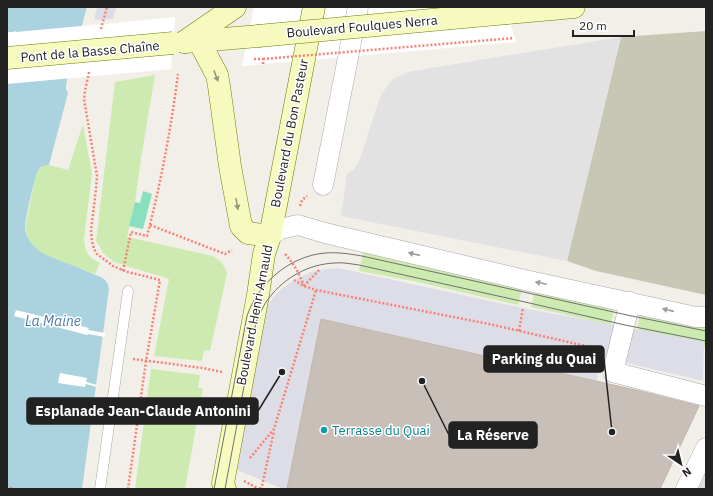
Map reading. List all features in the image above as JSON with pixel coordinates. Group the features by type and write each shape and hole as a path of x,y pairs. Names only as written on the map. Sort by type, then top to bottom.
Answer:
{"street":[{"path":"235,7 185,42 217,76 230,166 241,226 248,233 276,244 280,229 298,226 529,281 706,318"},
{"name":"Boulevard du Bon Pasteur","path":"276,244 314,7"},
{"path":"323,185 358,7"},
{"name":"Boulevard Foulques Nerra","path":"185,42 574,7"},
{"name":"Pont de la Basse Chaîne","path":"7,58 185,42"},
{"name":"Boulevard Henri Arnauld","path":"232,482 223,483 257,303 264,254 276,244"},
{"path":"630,302 613,372 706,396"},
{"path":"686,489 706,448"}],"lane":[{"path":"100,489 128,291"}],"path":[{"path":"100,31 107,7"},
{"path":"259,59 514,38"},
{"path":"263,59 263,64"},
{"path":"90,70 84,99 97,176 91,231 94,249 97,254 113,266 122,270 160,280 146,361 128,489"},
{"path":"122,270 131,232 147,236 158,191 178,74"},
{"path":"150,225 225,254 232,250"},
{"path":"276,244 293,262 299,272 304,286"},
{"path":"304,286 319,270"},
{"path":"294,280 304,286 316,290 489,324 618,354"},
{"path":"232,482 244,481 259,489 262,486 274,429 316,290"},
{"path":"520,331 523,308"},
{"path":"135,359 222,372"},
{"path":"247,462 274,429"}],"shaded area":[{"path":"97,7 116,7 113,19 94,20"},
{"path":"706,31 706,295 596,271 567,261 621,37"},
{"path":"621,37 567,261 341,216 347,174 354,169 359,162 380,97 393,79 408,72"},
{"path":"338,268 523,308 704,342 703,381 602,357 597,381 321,319 287,489 283,489 237,470 262,315 277,293 298,278 311,272"},
{"path":"706,458 706,489 691,489"}],"green space":[{"path":"155,75 135,202 127,237 213,256 224,265 227,274 210,351 204,350 202,361 154,356 169,279 114,262 103,253 96,241 115,82"},
{"path":"83,124 92,174 84,240 86,251 91,258 100,263 95,274 49,257 41,252 34,247 29,240 25,229 35,178 39,169 44,165 49,165 68,170"},
{"path":"143,191 152,194 143,229 129,226 135,202 140,203"},
{"path":"364,249 523,286 518,305 413,281 359,271"},
{"path":"536,288 615,306 611,325 531,307"},
{"path":"640,312 706,325 706,347 637,331"},
{"path":"151,369 200,375 198,388 203,388 185,489 135,489"}],"water":[{"name":"La Maine","path":"7,7 87,7 66,84 68,93 49,165 45,165 39,169 37,173 25,226 28,238 42,253 101,277 109,287 82,489 7,489"}],"pier":[{"path":"254,7 505,7 516,42 242,66"},
{"path":"175,17 171,69 7,84 7,32"},
{"path":"16,310 89,328 88,330 105,333 105,337 87,335 14,316"},
{"path":"60,373 87,378 86,382 97,385 97,387 86,384 85,387 58,383"}],"building":[{"path":"321,319 640,391 699,406 660,489 287,489"}],"tram line":[{"path":"214,489 247,316 252,304 267,282 277,273 300,259 312,255 335,253 362,256 706,331"},
{"path":"225,489 256,322 267,301 282,284 298,273 316,266 338,263 359,265 625,325 706,341"}],"place":[{"name":"Esplanade Jean-Claude Antonini","path":"282,372"},
{"name":"La Réserve","path":"422,381"},
{"name":"Terrasse du Quai","path":"324,430"},
{"name":"Parking du Quai","path":"612,432"}]}
